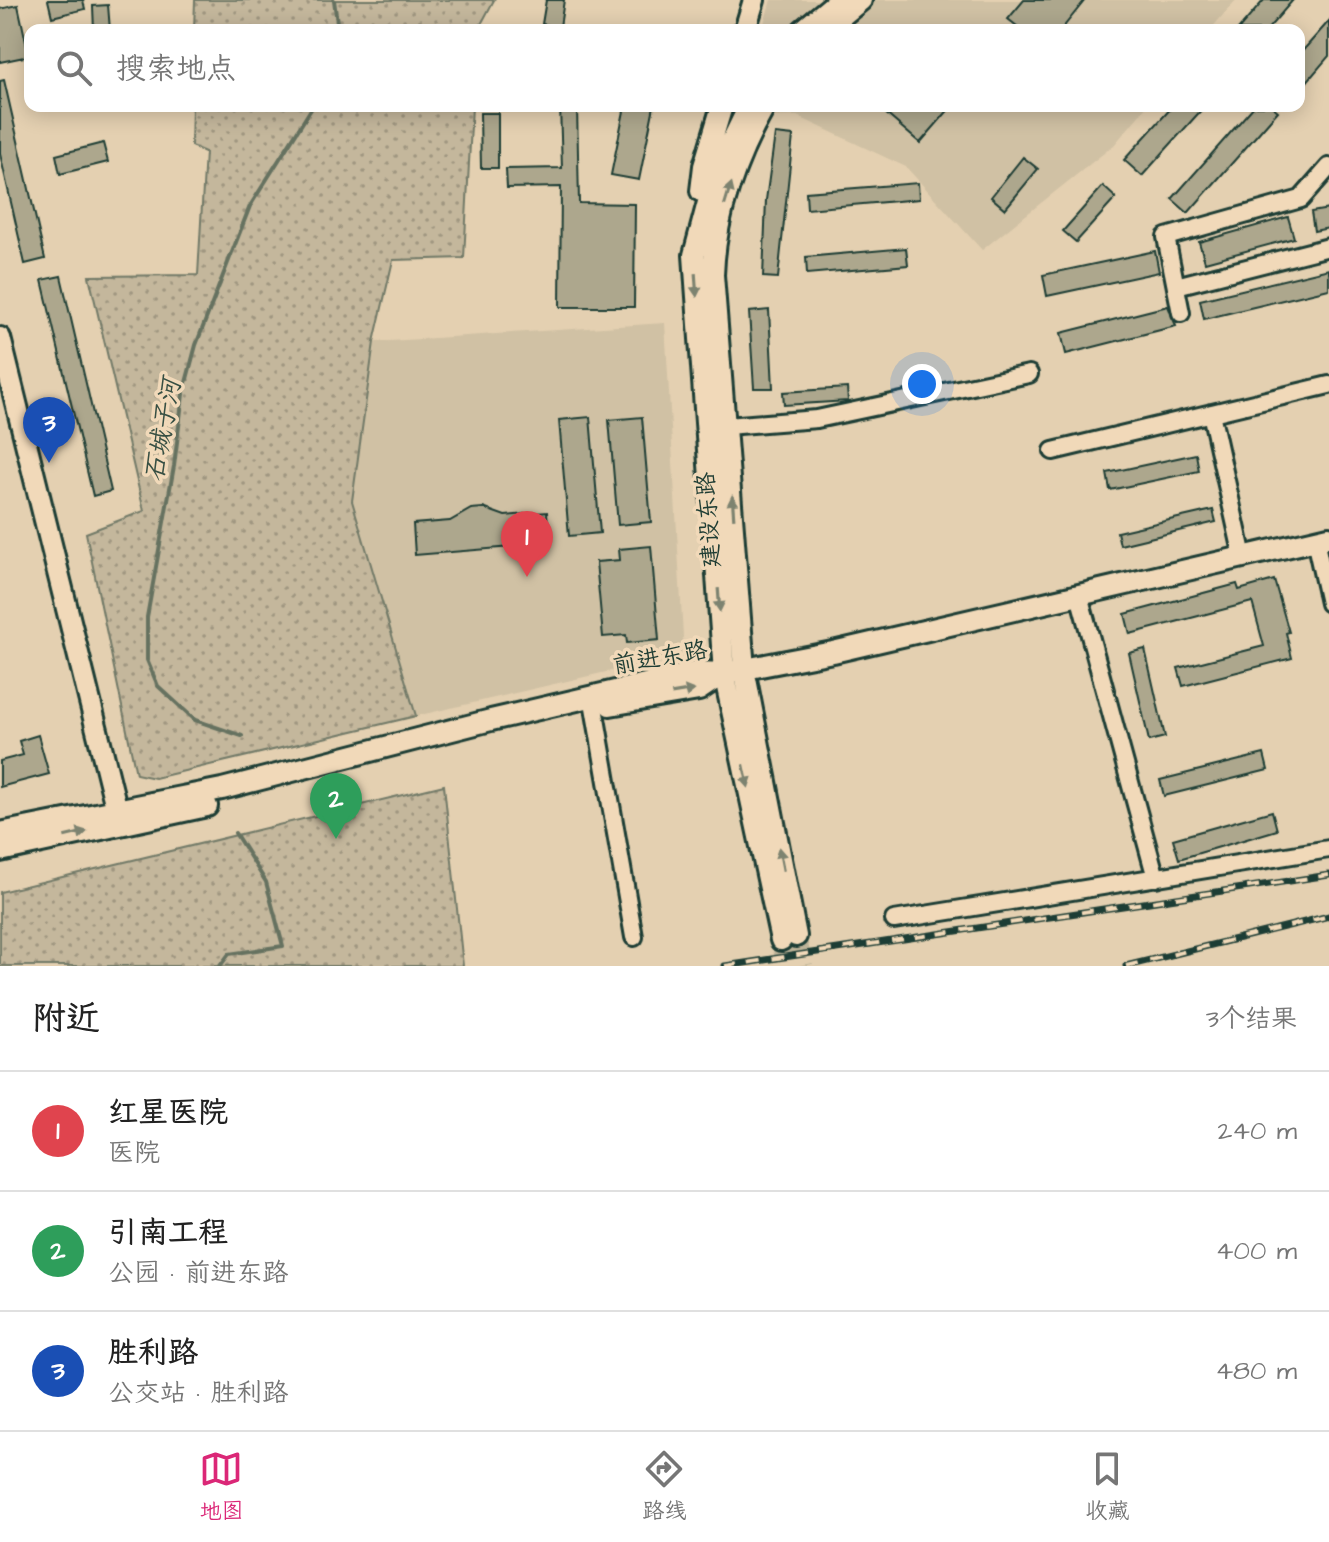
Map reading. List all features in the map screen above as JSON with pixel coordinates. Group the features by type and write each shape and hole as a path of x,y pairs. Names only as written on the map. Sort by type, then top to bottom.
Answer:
{"main road":[{"path":"747,24 754,0"},
{"path":"810,24 839,0"},
{"path":"832,24 861,0"},
{"path":"698,231 704,166 720,112"},
{"name":"建设东路","path":"734,671 694,255 715,176 746,112"},
{"name":"建设东路","path":"734,671 726,426 714,252 736,166 762,112"},
{"path":"0,338 118,816"},
{"name":"前进东路","path":"0,833 118,816 491,720 697,672 734,671 1322,538"},
{"path":"0,851 118,816 227,801 370,761 594,707 699,690 734,671 788,938"}],"street":[{"path":"1181,313 1166,237 1301,199 1329,167"},
{"path":"1176,286 1329,247"},
{"path":"726,426 817,419 1029,374"},
{"path":"1053,451 1329,385"},
{"path":"1211,413 1243,557"},
{"path":"1322,538 1329,603"},
{"path":"1079,595 1156,878"},
{"path":"594,707 634,937"},
{"path":"894,920 1329,849"}],"shaded area":[{"path":"195,0 494,0 481,24 194,24"},
{"path":"771,0 1236,0 1215,24 764,24"},
{"path":"192,112 472,112 464,258 393,260 374,342 352,501 416,716 155,778 136,774 86,533 144,511 89,276 198,275 205,152 191,146"},
{"path":"736,112 1142,112 1114,145 982,250 906,167 797,116 734,117"},
{"path":"665,323 684,654 416,716 352,501 374,342"},
{"path":"444,785 463,966 0,966 0,892"}],"building":[{"path":"48,0 83,0 85,9 52,17"},
{"path":"546,0 564,0 560,24 542,24"},
{"path":"1024,0 1085,0 1066,24 1014,24 1008,19"},
{"path":"1264,0 1293,0 1272,24 1243,24"},
{"path":"18,5 24,33 24,57 0,62 0,9"},
{"path":"108,5 110,24 94,24 93,6"},
{"path":"1329,21 1329,56 1305,84 1305,48"},
{"path":"4,80 45,259 25,264 0,154 0,81"},
{"path":"560,112 577,112 579,203 635,204 634,307 560,307 561,187 507,188 506,169 562,168"},
{"path":"624,112 653,112 639,180 611,175"},
{"path":"884,112 947,112 920,143"},
{"path":"1168,112 1200,112 1142,176 1124,160"},
{"path":"1249,112 1277,112 1188,213 1172,199"},
{"path":"480,113 498,113 498,168 481,168"},
{"path":"775,134 793,136 778,278 763,277 766,200"},
{"path":"103,143 108,162 60,174 56,155"},
{"path":"1023,157 1038,169 1005,209 991,197"},
{"path":"918,183 919,199 807,209 806,192"},
{"path":"1103,186 1116,198 1076,242 1063,231"},
{"path":"1329,209 1329,228 1314,231 1311,212"},
{"path":"1288,217 1294,238 1205,262 1199,242"},
{"path":"906,248 908,265 807,274 806,257"},
{"path":"1155,251 1159,272 1047,296 1043,275"},
{"path":"1329,269 1329,289 1204,319 1200,300"},
{"path":"61,276 111,491 93,496 42,280"},
{"path":"1168,306 1176,326 1066,354 1061,333"},
{"path":"769,310 773,388 754,388 749,312"},
{"path":"847,388 848,401 784,405 783,392"},
{"path":"590,417 600,533 569,536 559,420"},
{"path":"642,417 651,522 618,525 609,420"},
{"path":"1196,454 1199,471 1110,490 1107,473"},
{"path":"483,508 505,516 547,512 549,544 415,555 413,524 450,521 471,509"},
{"path":"1213,510 1216,522 1120,545 1117,532"},
{"path":"651,546 659,640 627,643 626,635 603,637 596,562 620,560 619,549"},
{"path":"1274,580 1289,632 1286,633 1292,658 1183,686 1178,668 1264,646 1252,602 1130,634 1125,614 1237,584 1239,590"},
{"path":"1145,649 1165,737 1149,741 1129,653"},
{"path":"38,735 49,774 0,787 0,761 23,755 19,741"},
{"path":"1264,754 1268,770 1164,796 1160,780"},
{"path":"1272,811 1277,830 1179,859 1173,839"}],"waterway":[{"name":"石城子河","path":"334,0 337,24"},
{"name":"石城子河","path":"242,736 195,720 158,686 147,660 147,617 174,466 183,394 196,345 250,206 309,112"},
{"name":"石城子河","path":"220,966 229,954 283,946 266,882 235,833"}],"tunnel":[{"path":"796,936 803,966"},
{"path":"781,940 787,966"}],"railway":[{"path":"725,966 1329,875"},
{"path":"1126,966 1329,916"}],"place":[{"name":"胜利路","path":"49,463"},
{"name":"红星医院","path":"527,577"},
{"name":"引南工程","path":"336,839"}]}
